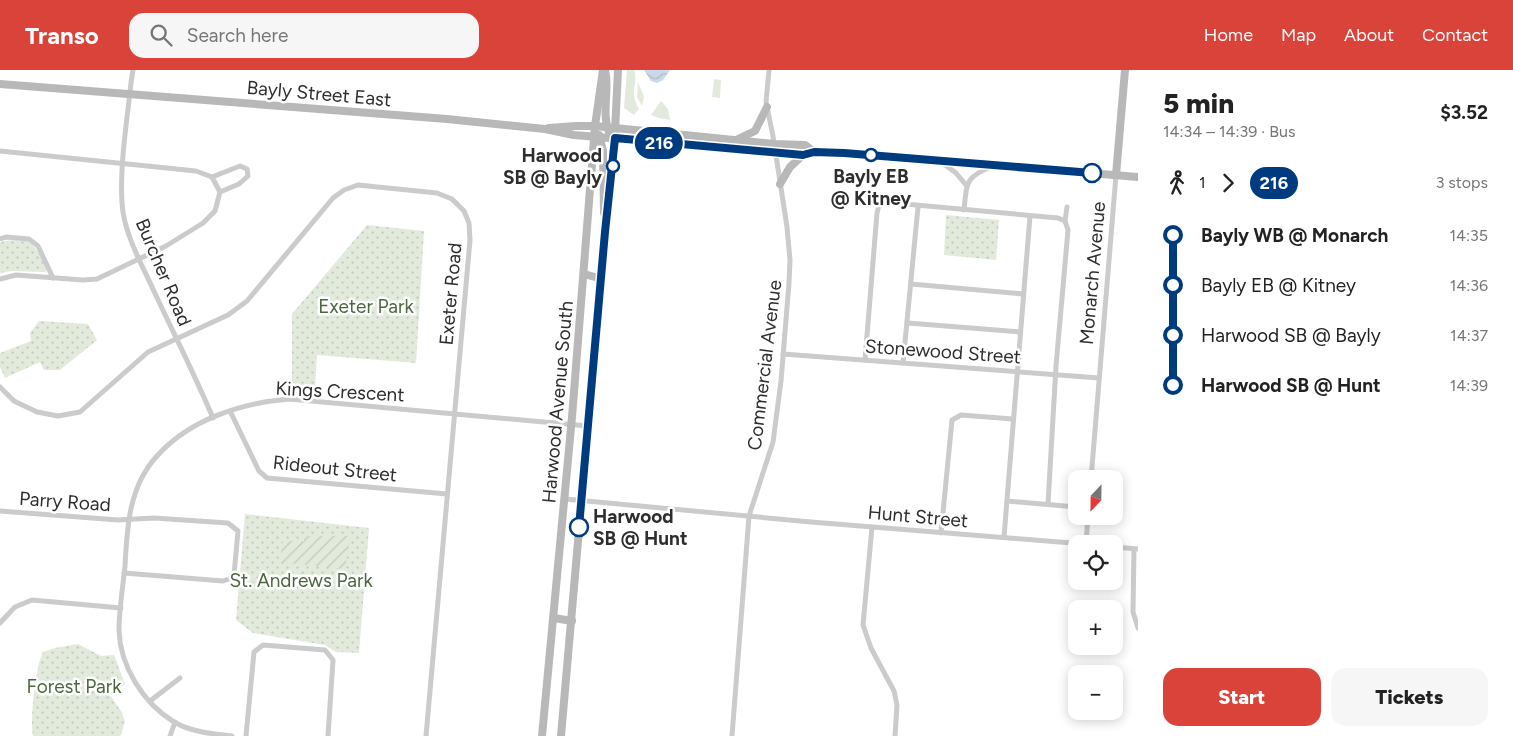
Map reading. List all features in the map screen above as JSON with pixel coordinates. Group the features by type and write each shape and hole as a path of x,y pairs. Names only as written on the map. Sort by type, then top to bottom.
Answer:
{"main road":[{"name":"Harwood Avenue South","path":"542,736 597,137 595,126 604,70"},
{"path":"604,70 607,77 606,118 611,128"},
{"path":"615,138 610,135 618,70"},
{"name":"Monarch Avenue","path":"1116,175 1125,70"},
{"name":"Bayly Street East","path":"0,84 430,118 545,129 574,135 803,155"},
{"path":"736,140 755,132 767,107"},
{"name":"Bayly Street East","path":"545,129 566,126 595,126 774,144 805,145 814,152"},
{"path":"597,137 603,151 605,232"},
{"name":"Harwood Avenue South","path":"561,736 605,232 615,138"},
{"path":"780,184 790,167 803,155 814,152 939,160 1138,177"},
{"path":"584,274 602,279"},
{"path":"554,618 572,621"}],"street":[{"name":"Burcher Road","path":"133,70 122,194 128,232 213,418"},
{"name":"Commercial Avenue","path":"732,736 749,516 773,442 783,354 790,260 776,153 767,107 769,70"},
{"path":"0,151 196,170 212,177 220,192 215,211 203,223 166,246 97,279 83,280 16,276 0,279"},
{"path":"939,160 956,172 966,186"},
{"path":"964,210 966,186 972,177 978,172 995,165"},
{"path":"212,177 240,166 247,169 248,176 239,184 220,192"},
{"name":"Monarch Avenue","path":"1092,470 1116,175"},
{"name":"Exeter Road","path":"0,387 14,401 37,412 58,416 80,412 148,352 228,315 247,301 333,198 344,190 358,185 437,193 452,199 464,211 469,223 470,240 447,494 438,620 426,736"},
{"path":"865,360 877,213 879,205 883,202 918,207 1058,218 1065,221"},
{"path":"903,363 918,207"},
{"path":"1048,504 1068,230 1065,221 1067,207"},
{"path":"1004,538 1030,216"},
{"path":"0,239 6,237 29,239 38,246 53,278"},
{"path":"911,284 1023,294"},
{"path":"908,323 1020,332"},
{"name":"Stonewood Street","path":"783,354 1099,378"},
{"name":"Kings Crescent","path":"232,736 204,733 175,722 150,701 139,688 125,660 119,631 128,519 134,494 148,466 156,456 181,434 230,411 261,402 290,399 588,426"},
{"name":"Rideout Street","path":"230,411 259,471 267,478 447,494"},
{"path":"941,533 952,420 961,415 1013,420"},
{"path":"564,499 582,502"},
{"path":"1007,501 1068,505"},
{"name":"Hunt Street","path":"582,502 1068,543"},
{"name":"Parry Road","path":"0,511 228,523 238,531 234,575 229,579 223,581 124,572"},
{"path":"872,527 863,625 871,648 894,691 897,705 895,736"},
{"path":"1123,548 1136,549 1133,612 1138,628"},
{"path":"0,623 15,607 32,600 121,608"},
{"path":"246,736 254,652 263,644 325,650 330,655 333,660 328,736"},
{"path":"150,701 180,678"},
{"path":"170,736 175,722"}],"green space":[{"path":"627,70 634,70 635,75 634,97 639,109 634,115 624,108"},
{"path":"714,79 721,80 720,98 712,97"},
{"path":"638,82 644,97 642,106 637,97"},
{"path":"661,101 668,109 670,120 651,115"},
{"path":"946,215 999,220 996,260 944,255"},
{"name":"Exeter Park","path":"367,225 424,231 416,363 317,355 315,387 292,385 292,314"},
{"path":"20,240 29,242 37,251 47,270 45,272 12,271 0,273 0,243 3,241"},
{"path":"39,321 88,324 97,340 60,370 44,370 40,362 5,378 0,367 0,353 31,341 30,333"},
{"name":"St. Andrews Park","path":"245,514 369,528 359,653 336,652 325,645 253,633 236,620"},
{"path":"304,536 350,536 345,569 279,562 283,540 304,543"},
{"name":"Forest Park","path":"78,644 101,656 114,655 125,684 110,695 121,711 125,721 121,735 33,736 34,694 43,652"}],"water":[{"path":"644,70 670,70 663,80 657,83 651,81"}],"bus line":[{"name":"216","path":"579,527 615,138 640,142 803,155 814,152 844,153 1092,173"}],"place":[{"name":"Bayly EB @ Kitney","path":"871,155"},
{"name":"Harwood SB @ Bayly","path":"613,166"},
{"name":"Harwood SB @ Hunt","path":"579,527"}]}
